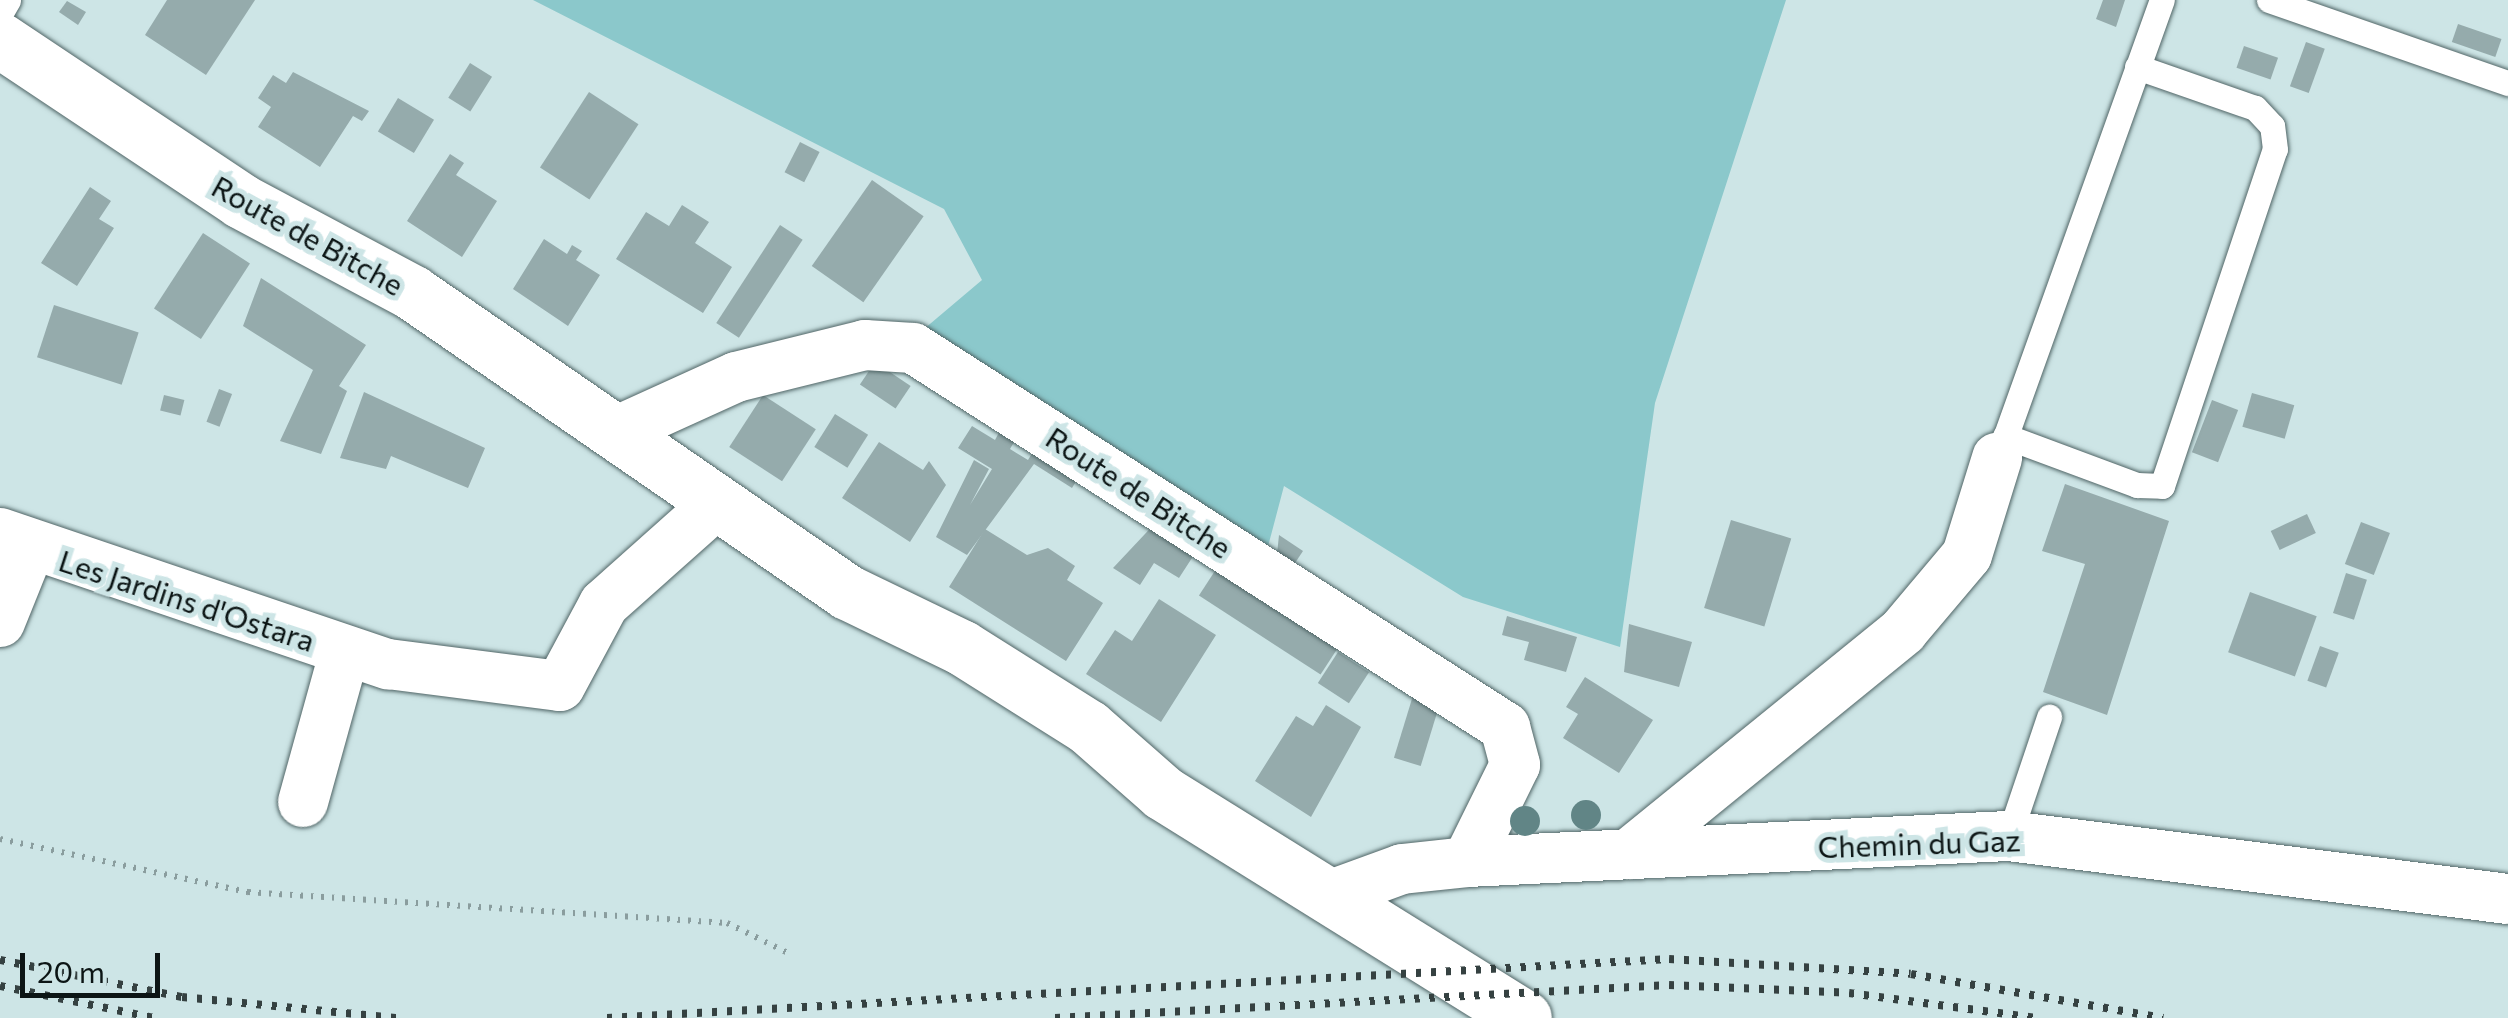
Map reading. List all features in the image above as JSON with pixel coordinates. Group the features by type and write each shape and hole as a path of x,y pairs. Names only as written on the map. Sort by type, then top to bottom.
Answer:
{"main road":[{"name":"Route de Bitche","path":"0,40 241,201 413,293 714,505 846,592 1060,710 1163,793 1524,1018"}],"street":[{"name":"Route de Bitche","path":"615,432 736,376 865,344 913,348 1505,727 1515,765 1466,862"},
{"path":"1629,854 1903,631 1967,555 2001,447"},
{"name":"Les Jardins d'Ostara","path":"0,622 14,541 345,651 560,686 604,604 714,505"},
{"name":"Les Jardins d'Ostara","path":"303,802 345,651"},
{"name":"Chemin du Gaz","path":"1331,896 1402,869 1466,862 2009,836 2508,900"}],"lane":[{"path":"0,14 8,0"},
{"path":"2138,66 2256,108 2272,126 2275,150 2162,486 2138,485 2001,447 2138,66 2162,0"},
{"path":"2269,0 2508,83"},
{"path":"2009,836 2049,717"}],"path":[{"path":"0,840 248,892 727,923 790,954"}],"shaded area":[{"path":"533,0 1786,0 1655,403 1620,647 1463,597 1284,486 1266,554 924,329 982,280 944,209"}],"building":[{"path":"167,0 255,0 206,75 145,35"},
{"path":"2103,0 2125,0 2116,27 2096,19"},
{"path":"67,1 86,12 78,25 59,12"},
{"path":"2458,24 2501,39 2495,57 2452,42"},
{"path":"2306,42 2325,49 2309,93 2290,86"},
{"path":"2244,46 2278,58 2271,79 2237,68"},
{"path":"470,63 492,77 470,112 448,98"},
{"path":"293,72 369,111 362,121 353,116 320,167 258,127 271,107 258,98 273,75 286,83"},
{"path":"589,92 638,124 589,200 540,167"},
{"path":"398,98 434,120 414,153 378,131"},
{"path":"800,142 820,152 804,182 785,172"},
{"path":"450,154 464,163 456,175 497,201 462,257 407,221"},
{"path":"872,180 924,216 863,302 812,266"},
{"path":"90,187 111,201 99,219 114,228 77,286 41,263"},
{"path":"682,205 709,222 695,243 732,267 703,313 616,259 646,212 669,226"},
{"path":"780,225 803,240 739,338 716,323"},
{"path":"203,233 250,263 201,339 154,308"},
{"path":"544,239 567,254 572,245 582,251 576,260 600,275 568,326 513,289"},
{"path":"261,278 366,345 339,386 347,391 321,454 280,441 313,370 243,326"},
{"path":"54,305 139,333 122,385 37,357"},
{"path":"875,362 911,386 896,408 860,384"},
{"path":"219,389 232,394 220,427 206,422"},
{"path":"364,392 485,448 468,488 391,456 386,469 340,458"},
{"path":"2252,393 2294,405 2285,439 2242,427"},
{"path":"164,395 184,400 181,416 160,411"},
{"path":"763,395 816,429 782,481 729,447"},
{"path":"2212,400 2238,410 2218,462 2192,452"},
{"path":"835,414 868,435 847,468 814,447"},
{"path":"972,426 995,440 1002,427 1017,437 1010,449 1028,460 1039,442 1083,470 1072,488 1034,464 967,555 936,537 974,460 989,469 970,505 992,469 958,448"},
{"path":"879,442 923,470 929,461 946,485 910,542 842,498"},
{"path":"2065,484 2169,521 2107,715 2043,692 2085,564 2042,551"},
{"path":"2307,514 2316,533 2280,550 2271,531"},
{"path":"1160,518 1201,544 1179,578 1154,563 1140,585 1113,568"},
{"path":"1731,520 1791,538 1764,626 1704,608"},
{"path":"2361,522 2390,533 2374,575 2345,564"},
{"path":"985,529 1027,555 1048,548 1075,566 1067,580 1103,603 1066,661 949,587"},
{"path":"1279,535 1303,551 1289,572 1276,564"},
{"path":"1224,557 1346,636 1321,675 1199,596"},
{"path":"2346,573 2367,580 2354,620 2333,613"},
{"path":"2250,592 2317,616 2295,676 2228,652"},
{"path":"1159,599 1216,635 1161,722 1086,674 1115,630 1132,641"},
{"path":"1507,616 1577,637 1566,672 1524,660 1529,642 1502,635"},
{"path":"1629,624 1692,642 1679,687 1624,672"},
{"path":"2320,646 2339,653 2326,688 2307,681"},
{"path":"1338,652 1369,672 1349,703 1318,683"},
{"path":"1585,677 1653,720 1619,773 1563,738 1578,714 1566,707"},
{"path":"1415,689 1442,697 1421,766 1394,758"},
{"path":"1326,705 1361,727 1311,817 1255,781 1296,716 1313,726"}],"railway":[{"path":"607,1018 1669,959 1911,974 2163,1018"},
{"path":"0,960 182,997 398,1018"},
{"path":"1055,1018 1669,985 1849,993 2036,1018"},
{"path":"0,986 154,1018"}]}
